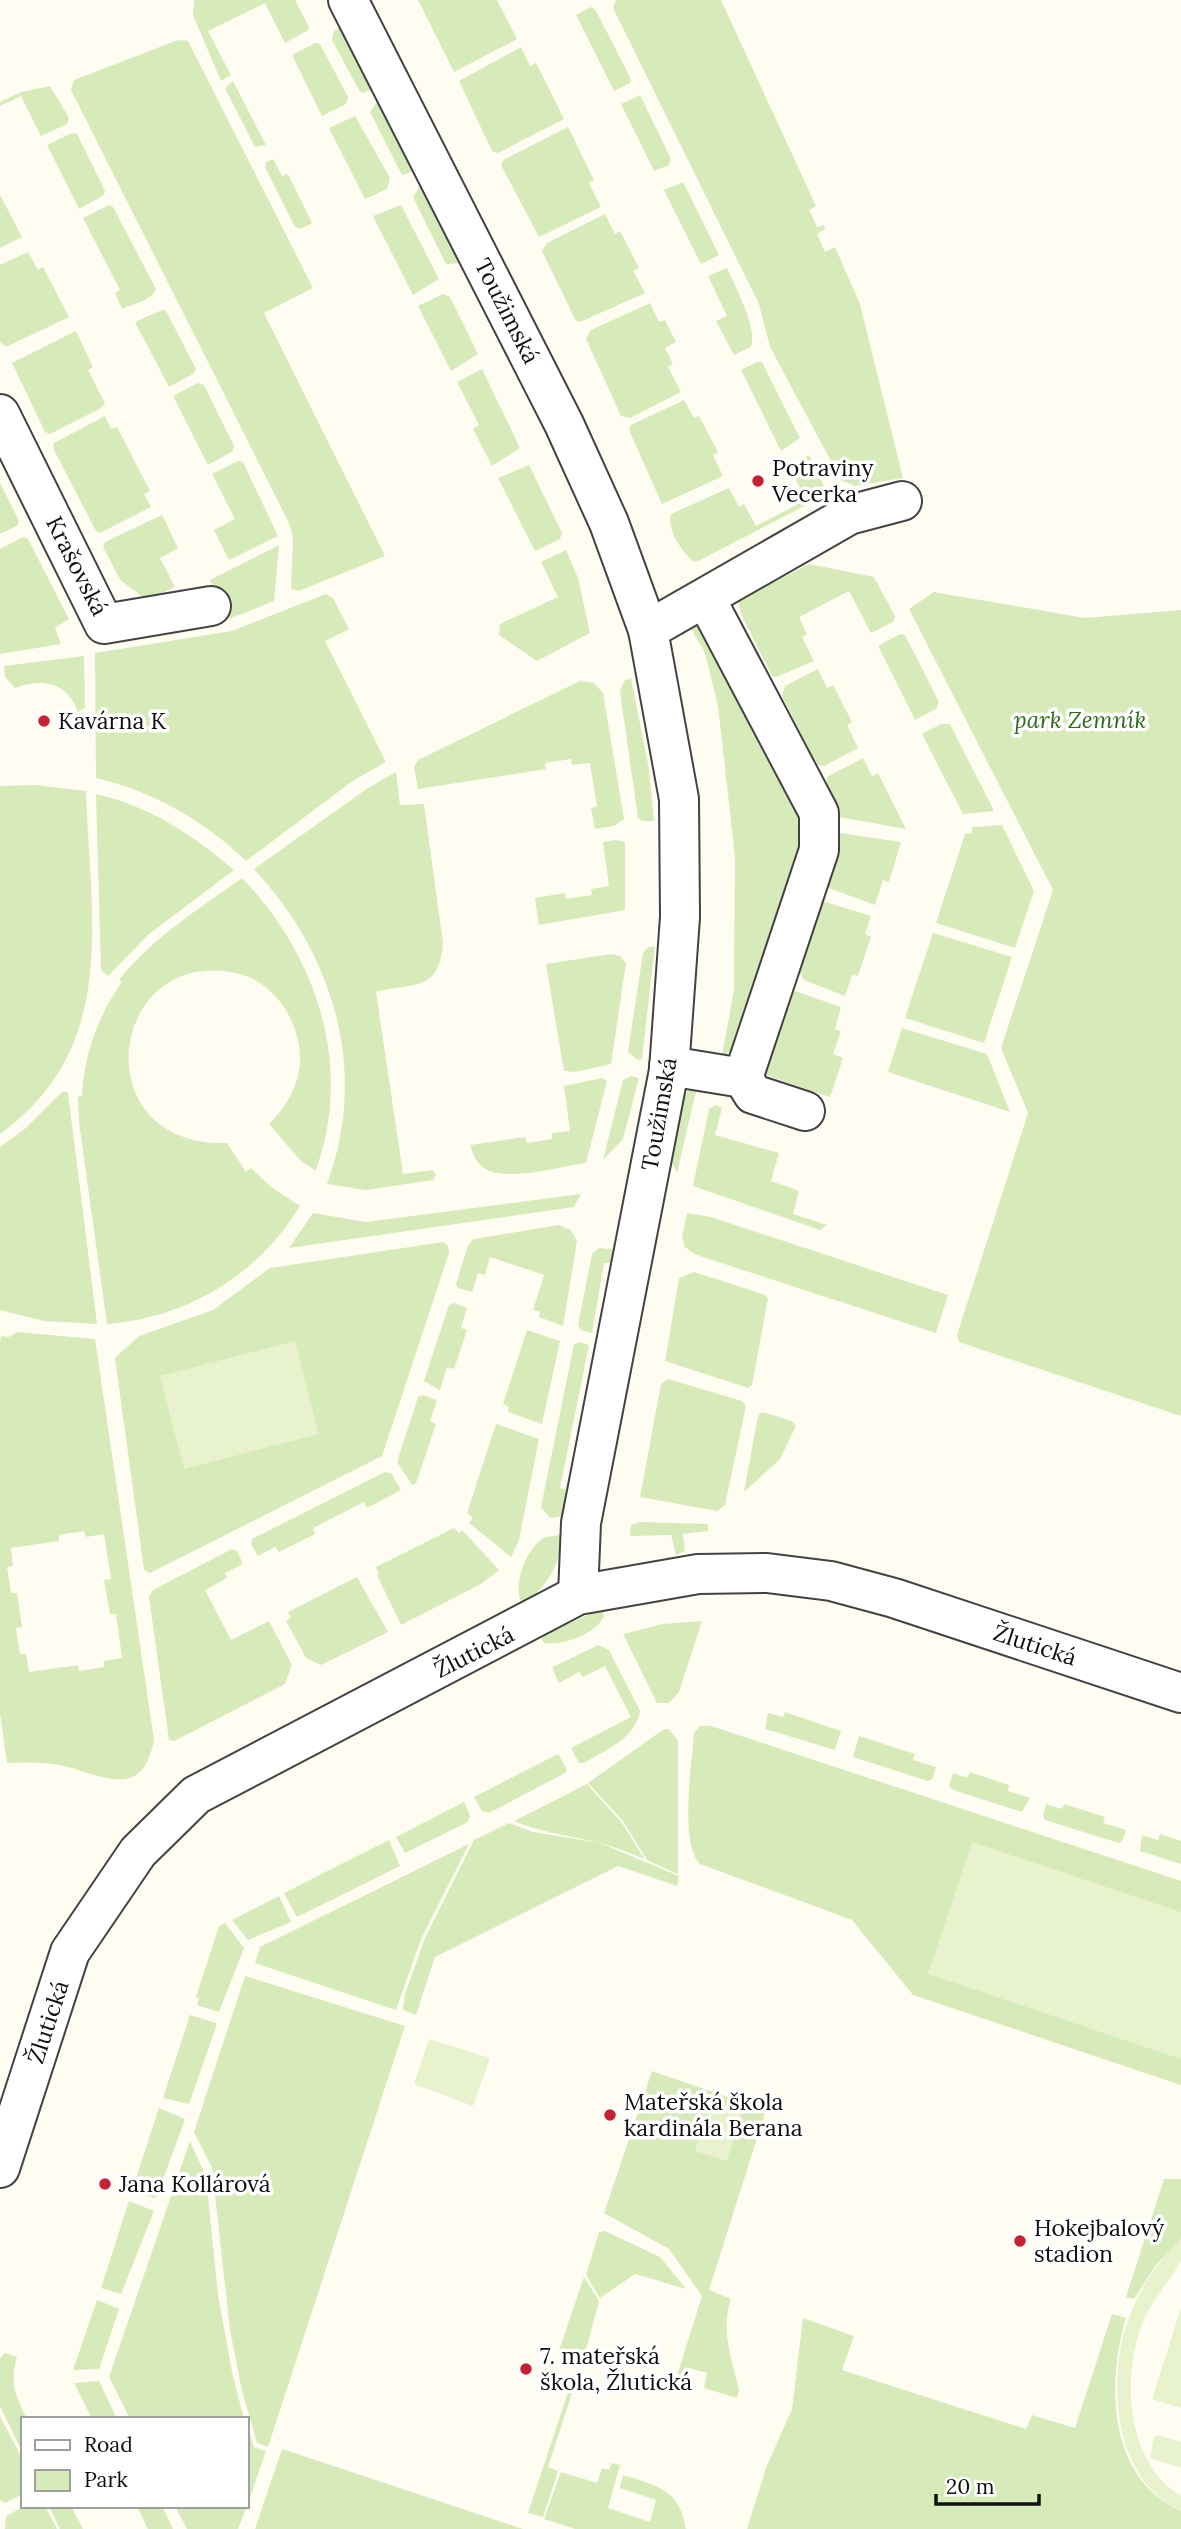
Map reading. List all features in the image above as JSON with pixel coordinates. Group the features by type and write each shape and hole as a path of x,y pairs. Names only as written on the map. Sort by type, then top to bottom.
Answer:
{"street":[{"name":"Toužimská","path":"348,0 564,424 609,523 648,630 679,799 680,917 669,1066 581,1523 578,1595"},
{"name":"Krašovská","path":"0,414 104,624 211,606"},
{"path":"648,630 849,515 902,501"},
{"path":"706,599 819,813 819,850 743,1078"},
{"path":"669,1066 743,1078 753,1094 805,1111"},
{"name":"Žlutická","path":"0,2168 70,1952 147,1843 196,1795 578,1595 698,1574 767,1573 831,1581 894,1598 1181,1693"}],"green space":[{"path":"194,0 295,0 309,27 307,31 285,43 265,3 208,31 231,75 221,81 193,15"},
{"path":"418,0 497,0 517,39 454,72"},
{"path":"616,0 721,0 816,206 809,210 817,227 824,225 825,229 817,234 825,252 835,247 860,304 903,478 855,486 841,480 770,347 759,304 613,8"},
{"path":"591,7 595,9 631,79 630,83 614,91 576,15"},
{"path":"339,28 371,89 363,93 332,40 334,31"},
{"path":"178,40 188,41 313,288 264,313 385,556 299,591 291,589 293,536 288,521 71,90 74,80"},
{"path":"315,43 320,44 348,97 346,104 322,116 292,55"},
{"path":"521,47 530,66 536,63 564,119 498,153 492,151 459,81"},
{"path":"233,81 266,145 255,147 225,88"},
{"path":"50,86 69,118 67,124 41,136 21,96 0,106 0,102 21,92"},
{"path":"640,95 671,159 669,165 654,171 621,104"},
{"path":"377,102 414,171 402,175 370,112"},
{"path":"355,116 390,178 387,189 365,199 329,128"},
{"path":"568,127 594,180 589,183 601,207 539,237 501,165 503,160"},
{"path":"72,133 77,134 105,191 104,195 79,209 47,145"},
{"path":"273,159 282,176 288,174 312,223 301,229 295,227 265,167 266,162"},
{"path":"683,182 719,255 701,264 664,190"},
{"path":"420,186 459,263 446,264 413,197"},
{"path":"0,195 22,237 0,248"},
{"path":"109,205 113,207 156,289 145,300 122,309 115,293 120,290 83,218"},
{"path":"401,205 439,279 413,295 373,216"},
{"path":"605,214 615,234 620,231 639,268 633,271 645,293 580,322 576,321 542,251 547,243"},
{"path":"28,252 38,270 43,267 69,317 6,347 0,342 0,265"},
{"path":"727,268 745,307 752,339 751,347 734,355 716,321 727,316 708,276"},
{"path":"443,294 450,297 478,354 451,371 418,306"},
{"path":"650,303 659,322 665,320 676,342 665,348 673,364 668,367 681,392 630,418 621,416 586,339 591,330"},
{"path":"162,310 166,311 196,369 193,374 169,387 135,322"},
{"path":"76,331 93,367 88,370 105,403 101,408 50,434 45,432 12,363"},
{"path":"762,362 800,438 781,451 741,370"},
{"path":"482,369 520,448 492,466 473,429 479,425 457,382"},
{"path":"198,383 204,385 234,446 233,451 208,465 173,396"},
{"path":"684,400 694,418 699,416 718,452 713,455 723,476 662,504 629,430 631,425"},
{"path":"105,416 111,429 117,427 150,491 144,494 151,507 100,533 96,531 53,448 54,443"},
{"path":"809,455 824,486 816,500 700,560 694,562 685,553 673,533 671,514 729,488 739,507 744,504 756,526 806,500 789,466"},
{"path":"238,461 243,462 278,536 229,560 214,530 235,519 212,474"},
{"path":"529,465 562,533 560,539 535,551 498,478"},
{"path":"0,483 19,521 17,526 0,534"},
{"path":"162,515 178,548 160,558 175,587 158,595 142,596 121,581 103,547 105,542"},
{"path":"23,537 28,539 69,619 55,628 61,644 0,654 0,549"},
{"path":"279,545 274,601 229,619 210,580"},
{"path":"566,550 578,578 590,633 537,661 499,635 500,624 558,597 541,562"},
{"path":"809,564 874,577 895,616 893,622 871,633 849,591 799,617 807,634 802,637 814,661 776,677 772,676 741,614 738,601"},
{"name":"park Zemník","path":"934,592 1085,618 1181,610 1181,1416 959,1342 957,1335 1028,1113 1001,1048 1053,890 909,609"},
{"path":"326,594 333,598 349,629 325,641 386,762 354,780 246,861 213,833 177,809 137,791 96,778 95,653 232,631"},
{"path":"706,620 802,809 806,837 735,1049 722,1056 734,990 735,857 718,706 705,653 690,627"},
{"path":"900,634 905,635 939,702 936,709 915,720 878,646"},
{"path":"84,656 85,708 78,712 67,694 53,685 35,683 15,688 5,677 4,666"},
{"path":"818,669 827,688 833,685 852,722 847,725 858,748 824,766 817,765 782,696 785,686"},
{"path":"631,678 649,769 654,821 642,821 638,818 620,692 624,681"},
{"path":"580,681 594,683 603,693 624,819 614,826 595,829 591,808 597,806 590,763 572,765 571,759 545,763 546,769 418,789 414,767 418,760"},
{"path":"941,724 950,724 994,811 963,814 922,734"},
{"path":"863,758 872,776 878,773 906,829 839,817 827,787 827,777"},
{"path":"396,772 400,805 424,804 443,943 441,959 430,978 413,985 376,992 403,1174 432,1170 436,1174 433,1180 366,1190 327,1184 339,1142 345,1099 343,1057 336,1016 323,977 305,939 282,903 254,869 368,788"},
{"path":"36,785 86,791 92,933 90,978 81,1021 65,1062 38,1100 0,1134 0,786"},
{"path":"96,794 134,806 170,823 234,870 149,934 108,976 101,970"},
{"path":"1002,825 1034,891 1015,948 936,923 965,834 972,833 972,827"},
{"path":"840,833 901,842 889,882 883,880 875,905 826,887"},
{"path":"603,842 625,842 625,910 539,925 535,898 565,893 566,899 592,895 591,889 609,886"},
{"path":"242,878 265,904 285,933 316,996 325,1029 331,1099 325,1139 316,1171 301,1161 269,1124 291,1093 299,1071 300,1058 293,1023 276,996 250,977 240,974 196,972 162,987 140,1014 129,1048 132,1083 149,1114 180,1136 227,1143 246,1172 251,1168 271,1187 300,1206 283,1231 263,1253 218,1289 165,1313 107,1324 79,1122 78,1097 82,1096 89,1050 99,1022 122,982 119,980 132,965 177,925"},
{"path":"822,901 871,916 865,934 871,937 858,976 852,975 845,996 804,980 799,971"},
{"path":"933,933 1012,957 984,1043 905,1018"},
{"path":"655,946 642,1059 638,1060 628,1052 643,953 648,947"},
{"path":"611,954 620,956 626,963 611,1064 575,1072 564,1071 546,964"},
{"path":"795,991 841,1007 835,1029 841,1031 833,1054 843,1058 830,1097 763,1074 790,992"},
{"path":"902,1028 987,1054 1010,1112 888,1072"},
{"path":"631,1076 639,1078 623,1139 603,1160 623,1080"},
{"path":"602,1078 607,1081 586,1163 505,1174 484,1168 477,1161 470,1145 525,1137 527,1143 552,1139 552,1133 570,1131 564,1086"},
{"path":"697,1087 677,1173 670,1159 682,1095"},
{"path":"63,1091 68,1093 97,1324 44,1321 0,1310 0,1147 26,1128"},
{"path":"716,1105 722,1108 715,1135 779,1153 771,1181 799,1191 793,1214 827,1225 820,1230 693,1186 709,1109"},
{"path":"581,1194 574,1207 289,1248 313,1213 366,1222"},
{"path":"687,1213 711,1217 948,1295 936,1333 694,1254 685,1247 682,1237"},
{"path":"559,1225 571,1230 577,1241 563,1326 539,1317 540,1312 533,1310 544,1275 490,1257 485,1275 478,1273 472,1292 458,1288 456,1284 468,1245 474,1239"},
{"path":"443,1242 448,1246 449,1253 382,1456 150,1573 144,1570 115,1358 139,1336 213,1310 270,1268"},
{"path":"599,1248 617,1250 612,1263 604,1263 592,1333 581,1330 578,1325 592,1254"},
{"path":"694,1272 763,1294 768,1298 752,1385 748,1388 665,1361 679,1278"},
{"path":"454,1303 467,1308 461,1328 467,1330 454,1369 447,1367 440,1390 424,1381 449,1305"},
{"path":"527,1330 560,1341 542,1424 508,1412 509,1407 503,1404"},
{"path":"17,1332 95,1339 154,1740 149,1758 132,1777 109,1779 53,1764 7,1763 0,1713 0,1344 1,1336 9,1337","holes":["84,1531 86,1537 104,1534 111,1579 104,1580 110,1614 116,1614 122,1658 104,1661 104,1667 79,1671 78,1665 29,1672 26,1654 20,1654 16,1628 22,1627 17,1593 11,1593 7,1567 13,1566 11,1548 59,1541 59,1535"]},
{"path":"295,1341 319,1434 184,1469 160,1376"},
{"path":"579,1342 589,1345 560,1488 568,1490 564,1516 550,1518 541,1507 574,1344"},
{"path":"668,1379 742,1401 746,1406 725,1505 717,1511 640,1497 661,1384"},
{"path":"423,1395 437,1400 430,1421 436,1424 416,1483 412,1485 397,1462 418,1397"},
{"path":"762,1412 792,1421 796,1426 780,1459 744,1492 758,1416"},
{"path":"496,1424 539,1439 519,1540 511,1557 469,1523 473,1518 467,1513"},
{"path":"385,1472 391,1473 401,1490 367,1508 364,1502 313,1528 315,1534 279,1552 275,1547 258,1556 251,1544 252,1539"},
{"path":"640,1522 708,1524 708,1531 683,1534 685,1551 676,1555 671,1535 630,1536 631,1525"},
{"path":"454,1528 459,1533 462,1530 499,1570 481,1584 401,1625 377,1575 379,1574 376,1567"},
{"path":"561,1535 559,1556 551,1575 523,1605 519,1589 526,1559 544,1538"},
{"path":"232,1549 237,1551 243,1564 225,1573 227,1578 205,1590 231,1640 269,1621 292,1665 285,1684 174,1741 169,1740 149,1597 153,1590"},
{"path":"357,1577 388,1632 321,1665 306,1658 286,1621 291,1618 288,1612"},
{"path":"602,1609 604,1616 594,1628 569,1641 544,1643 540,1636"},
{"path":"702,1621 679,1692 669,1703 657,1703 623,1634 663,1624"},
{"path":"598,1645 609,1650 640,1711 632,1729 619,1742 584,1763 579,1763 571,1748 631,1717 605,1666 583,1677 579,1672 559,1683 553,1670 553,1667"},
{"path":"785,1712 841,1731 835,1750 765,1729 768,1713 783,1717"},
{"path":"700,1726 711,1726 1181,1881 1181,2085 913,1995 852,1920 700,1864 690,1839 688,1802 694,1733"},
{"path":"664,1729 669,1729 678,1741 678,1874 647,1860 623,1821 588,1783"},
{"path":"859,1736 915,1754 913,1760 936,1767 932,1779 928,1781 853,1757"},
{"path":"558,1754 567,1770 565,1773 489,1813 482,1811 474,1797"},
{"path":"970,1772 1009,1785 1008,1791 1030,1798 1022,1812 953,1790 949,1786 953,1773 967,1778"},
{"path":"587,1784 622,1823 645,1860 611,1846 514,1821"},
{"path":"464,1802 470,1816 468,1822 405,1853 396,1837"},
{"path":"1046,1804 1062,1809 1064,1804 1105,1817 1103,1823 1126,1830 1122,1841 1119,1843 1045,1820 1043,1816"},
{"path":"509,1823 533,1832 600,1843 679,1876 677,1886 618,1866 435,1957 416,2015 403,2010 405,1994 425,1938 474,1840"},
{"path":"1160,1834 1181,1841 1181,1864 1140,1851 1142,1835 1158,1840"},
{"path":"389,1840 400,1866 297,1917 284,1893"},
{"path":"972,1842 1181,1912 1181,2059 928,1974"},
{"path":"469,1844 421,1939 396,2010 255,1963 260,1947"},
{"path":"279,1896 291,1922 248,1940 232,1920"},
{"path":"225,1923 244,1948 219,2012 197,2005 199,1999 196,1997 219,1926"},
{"path":"245,1976 405,2026 268,2447 257,2443 242,2391 230,2330 212,2168 194,2132"},
{"path":"190,2015 216,2023 216,2027 189,2104 163,2098"},
{"path":"429,2039 490,2058 473,2106 414,2084"},
{"path":"652,2071 766,2110 709,2290 731,2299 727,2333 739,2390 737,2398 704,2388 707,2373 685,2367 682,2381 676,2379 702,2296 669,2249 604,2213"},
{"path":"711,2100 743,2110 727,2161 695,2151"},
{"path":"159,2108 185,2119 157,2196 153,2198 132,2190"},
{"path":"190,2141 206,2177 218,2295 243,2417 129,2417 109,2377"},
{"path":"1164,2179 1181,2179 1181,2239 1156,2265 1134,2299 1126,2297"},
{"path":"129,2201 154,2211 121,2294 101,2288"},
{"path":"605,2231 660,2257 686,2289 635,2274 600,2298 586,2275 599,2232"},
{"path":"1181,2239 1181,2260 1144,2319 1132,2365 1131,2390 1133,2416 1148,2462 1162,2481 1181,2496 1181,2511 1159,2498 1130,2457 1122,2432 1117,2380 1125,2330 1134,2305 1155,2269"},
{"path":"584,2277 599,2301 583,2361 558,2353"},
{"path":"97,2300 119,2309 99,2369 73,2370"},
{"path":"1181,2308 1181,2408 1152,2399"},
{"path":"1112,2314 1126,2318 1116,2372 1115,2400 1126,2453 1139,2477 1157,2496 1181,2511 1181,2529 747,2529 766,2468 792,2409 803,2318 854,2336 842,2370 1026,2429 1032,2415 1075,2428"},
{"path":"5,2353 17,2357 15,2389 26,2417 21,2417 21,2450 0,2406 0,2359"},
{"path":"574,2374 578,2375 548,2467 558,2471 543,2517 528,2513"},
{"path":"99,2381 116,2417 91,2417 74,2383"},
{"path":"0,2416 21,2456 21,2495 5,2503 0,2500"},
{"path":"248,2428 254,2447 266,2451 248,2503"},
{"path":"1157,2435 1181,2442 1181,2468 1150,2458 1154,2437"},
{"path":"282,2449 523,2529 255,2529"},
{"path":"612,2463 620,2465 608,2508 650,2522 656,2500 620,2488 623,2475 656,2486 672,2497 683,2516 686,2529 575,2529 544,2519 561,2472 597,2483 602,2468 609,2470"},
{"path":"21,2508 46,2508 57,2529 5,2529 6,2516"},
{"path":"50,2508 72,2508 83,2529 60,2529"},
{"path":"138,2508 163,2508 173,2529 148,2529"},
{"path":"176,2508 246,2508 238,2529 187,2529"}],"place":[{"name":"Potraviny Vecerka","path":"758,481"},
{"name":"Kavárna K","path":"44,721"},
{"name":"Mateřská škola kardinála Berana","path":"610,2115"},
{"name":"Jana Kollárová","path":"105,2184"},
{"name":"Hokejbalový stadion","path":"1020,2241"},
{"name":"7. mateřská škola, Žlutická","path":"526,2369"}]}
